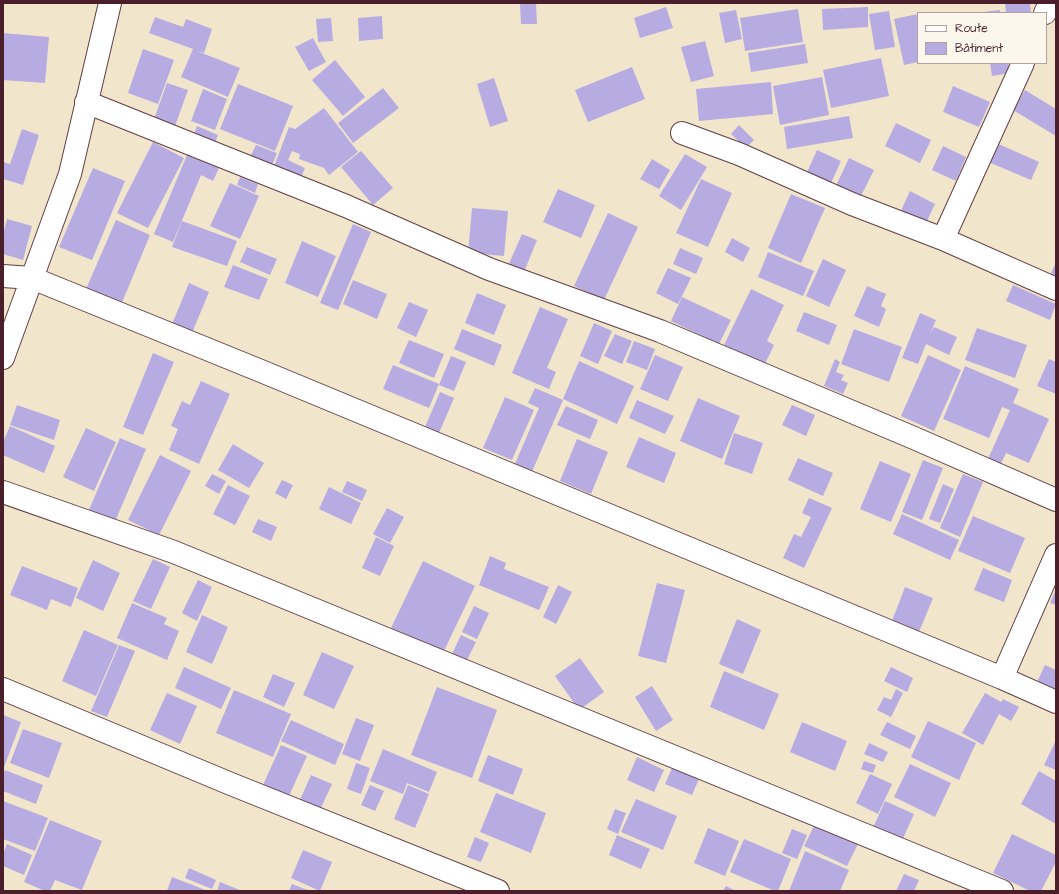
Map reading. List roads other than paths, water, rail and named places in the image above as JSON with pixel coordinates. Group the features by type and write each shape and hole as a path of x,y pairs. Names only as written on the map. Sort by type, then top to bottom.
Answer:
{"street":[{"path":"3,358 70,174 110,3"},
{"path":"1046,12 1050,3"},
{"path":"943,239 1023,64"},
{"path":"86,102 346,206 489,269 660,331 914,438 1056,500"},
{"path":"682,133 739,154 852,204 943,239 1056,289"},
{"path":"3,276 32,278 276,377 1002,678 1056,702"},
{"path":"3,492 174,552 1002,891"},
{"path":"1002,678 1056,556"},
{"path":"3,689 231,784 498,891"}]}
